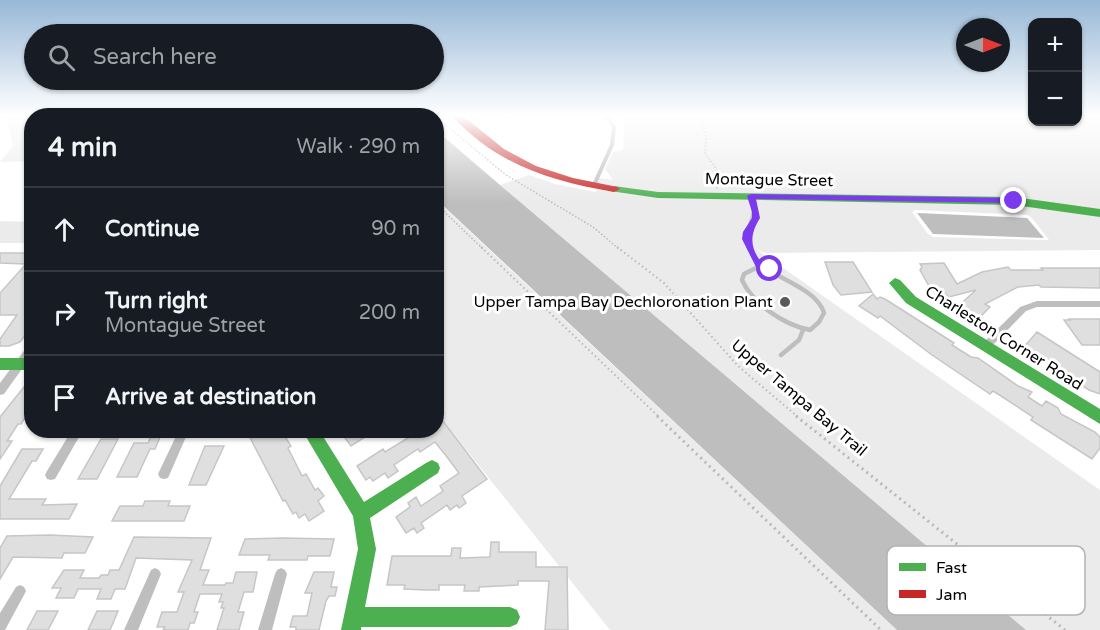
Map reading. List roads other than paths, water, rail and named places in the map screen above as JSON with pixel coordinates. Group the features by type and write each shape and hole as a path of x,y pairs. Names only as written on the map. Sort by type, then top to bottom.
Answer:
{"street":[{"name":"Montague Street","path":"494,144 513,159 548,173 594,185 658,195 1014,201 1100,213"},
{"name":"Charleston Corner Road","path":"895,283 911,300 1100,417"},
{"path":"986,346 1023,309 1037,304 1100,304"},
{"path":"0,364 24,364"},
{"path":"0,391 24,365"},
{"path":"51,476 73,438"},
{"path":"164,474 180,438"},
{"path":"315,438 361,514 367,549 353,623 510,617"},
{"path":"361,514 432,468"},
{"path":"131,630 155,574"},
{"path":"265,630 281,574"},
{"path":"0,626 20,591"}],"lane":[{"path":"594,185 612,144"},
{"path":"751,196 756,218 747,232 746,239 760,266 780,275 820,304 824,317 810,330 803,330 795,327 747,291 742,280 744,274 760,266"},
{"path":"781,355 799,340 803,330"}],"place":[{"name":"Upper Tampa Bay Dechloronation Plant","path":"785,302"}]}
